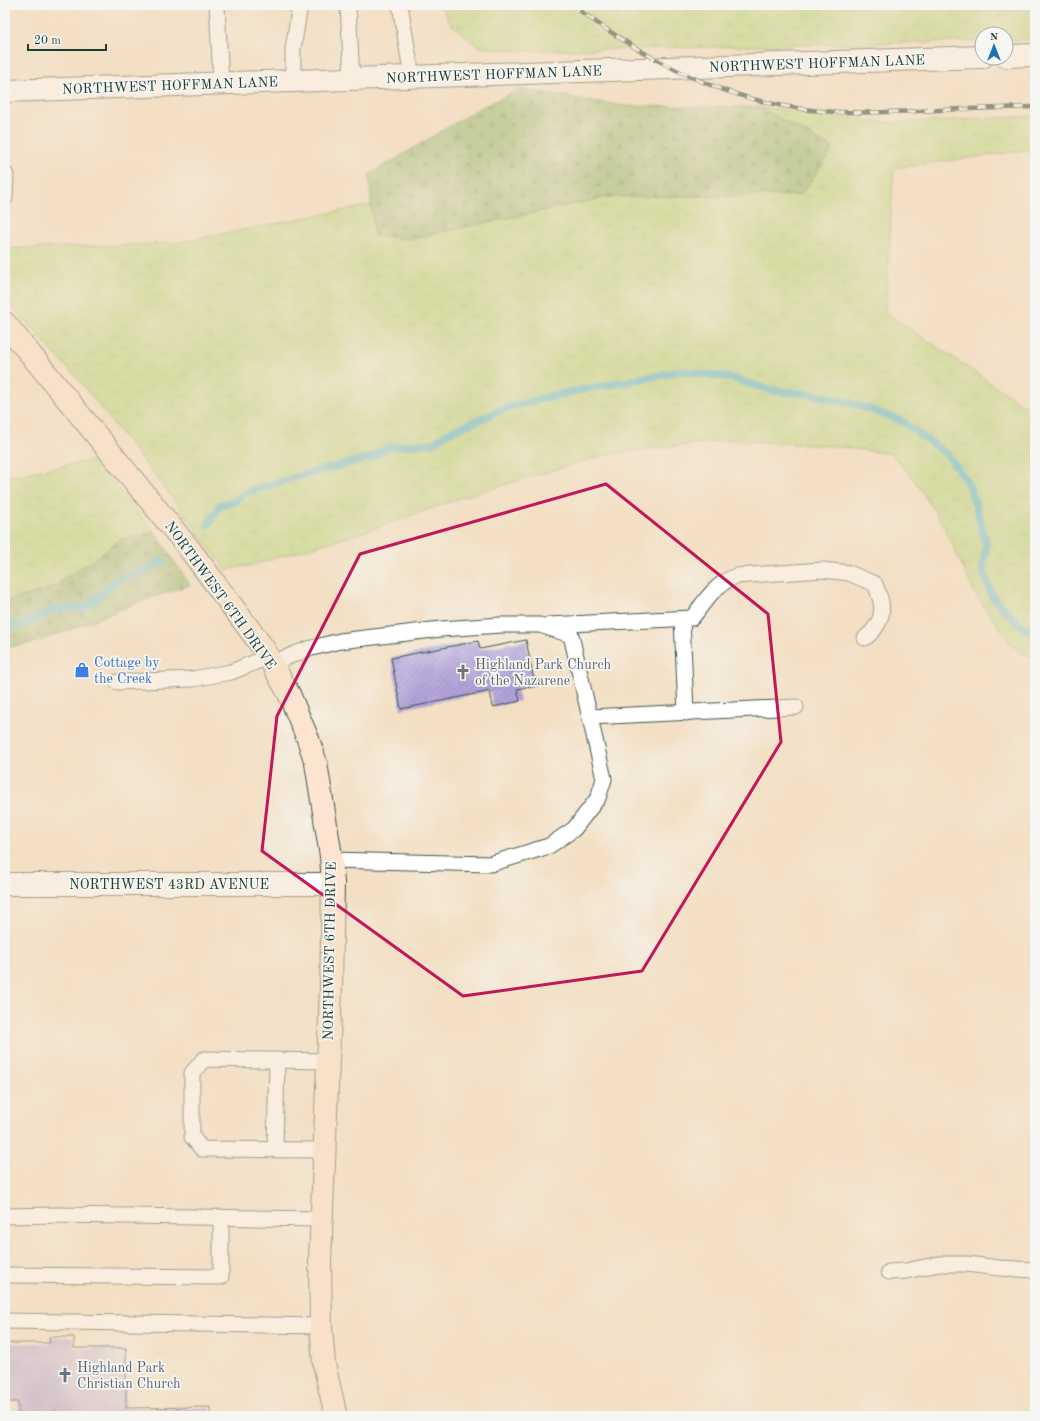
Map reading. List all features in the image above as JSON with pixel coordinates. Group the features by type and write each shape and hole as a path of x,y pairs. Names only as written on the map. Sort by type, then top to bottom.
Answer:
{"main road":[{"name":"NORTHWEST 6TH DRIVE","path":"5,323 191,550 247,626 270,660 296,712 316,762 331,860 333,884 331,988 320,1262 324,1364 336,1416"}],"street":[{"path":"1014,56 1035,55"},
{"name":"NORTHWEST HOFFMAN LANE","path":"5,91 974,57"},
{"name":"NORTHWEST 43RD AVENUE","path":"5,884 333,884"}],"lane":[{"path":"217,5 221,83"},
{"path":"293,81 293,49 300,5"},
{"path":"348,5 352,79"},
{"path":"400,5 412,77"},
{"path":"5,174 5,198"},
{"path":"117,682 193,679 231,672 340,641 441,629 501,625 540,626 692,618 711,593 725,581 736,576 823,570 849,573 875,584 881,603 880,618 874,631 864,638"},
{"path":"682,619 686,713"},
{"path":"331,860 490,864 549,846 574,829 598,798 604,779 571,635 540,626"},
{"path":"590,717 796,707"},
{"path":"324,1150 202,1149 192,1137 192,1073 204,1058 328,1061"},
{"path":"275,1150 277,1060"},
{"path":"5,1216 59,1215 322,1219"},
{"path":"5,1275 221,1277 221,1217"},
{"path":"889,1272 939,1264 967,1264 1035,1270"},
{"path":"5,1321 322,1326"}],"highlighted area":[{"path":"606,484 768,614 781,742 642,971 463,996 262,851 277,716 360,554"}],"green space":[{"path":"440,5 1035,5 1035,39 1014,40 1014,26 974,26 974,41 522,51 479,47 451,24"},
{"path":"521,89 625,106 759,107 833,149 801,195 607,197 409,239 374,235 369,175 478,109"},
{"path":"759,107 891,123 1035,116 1035,149 894,168 885,312 1035,413 1035,661 1013,646 975,594 945,528 918,485 892,454 834,446 726,440 608,454 463,497 361,533 252,565 226,570 164,487 78,379 5,299 5,249 176,243 371,205 375,235 409,239 607,197 800,195 833,148"},
{"path":"94,460 155,532 120,539 100,555 52,588 5,602 5,477"},
{"path":"155,532 190,585 137,603 33,643 5,648 5,602 52,588 100,555 120,539"}],"building":[{"name":"Highland Park Church of the Nazarene","path":"526,640 535,686 517,689 520,701 493,707 490,691 401,709 391,658 478,641 480,649"},
{"name":"Highland Park Christian Church","path":"49,1337 74,1337 74,1348 126,1348 126,1408 210,1407 210,1416 33,1416 33,1414 18,1414 18,1402 5,1402 5,1343 50,1343"}],"waterway":[{"path":"208,525 220,505 235,502 244,493 310,473 369,458 389,447 433,443 450,432 506,408 560,394 683,371 731,378 770,390 810,394 851,403 900,420 948,455 969,485 979,516 986,544 983,569 992,596 1019,624 1035,635"},
{"path":"5,626 22,625 58,608 85,608 117,580 163,561"}],"railway":[{"path":"572,5 629,44 659,61 720,89 752,99 821,111 858,113 1035,107"}],"place":[{"name":"Cottage by the Creek","path":"82,670"},
{"name":"Highland Park Church of the Nazarene","path":"463,672"},
{"name":"Highland Park Christian Church","path":"65,1375"}]}
